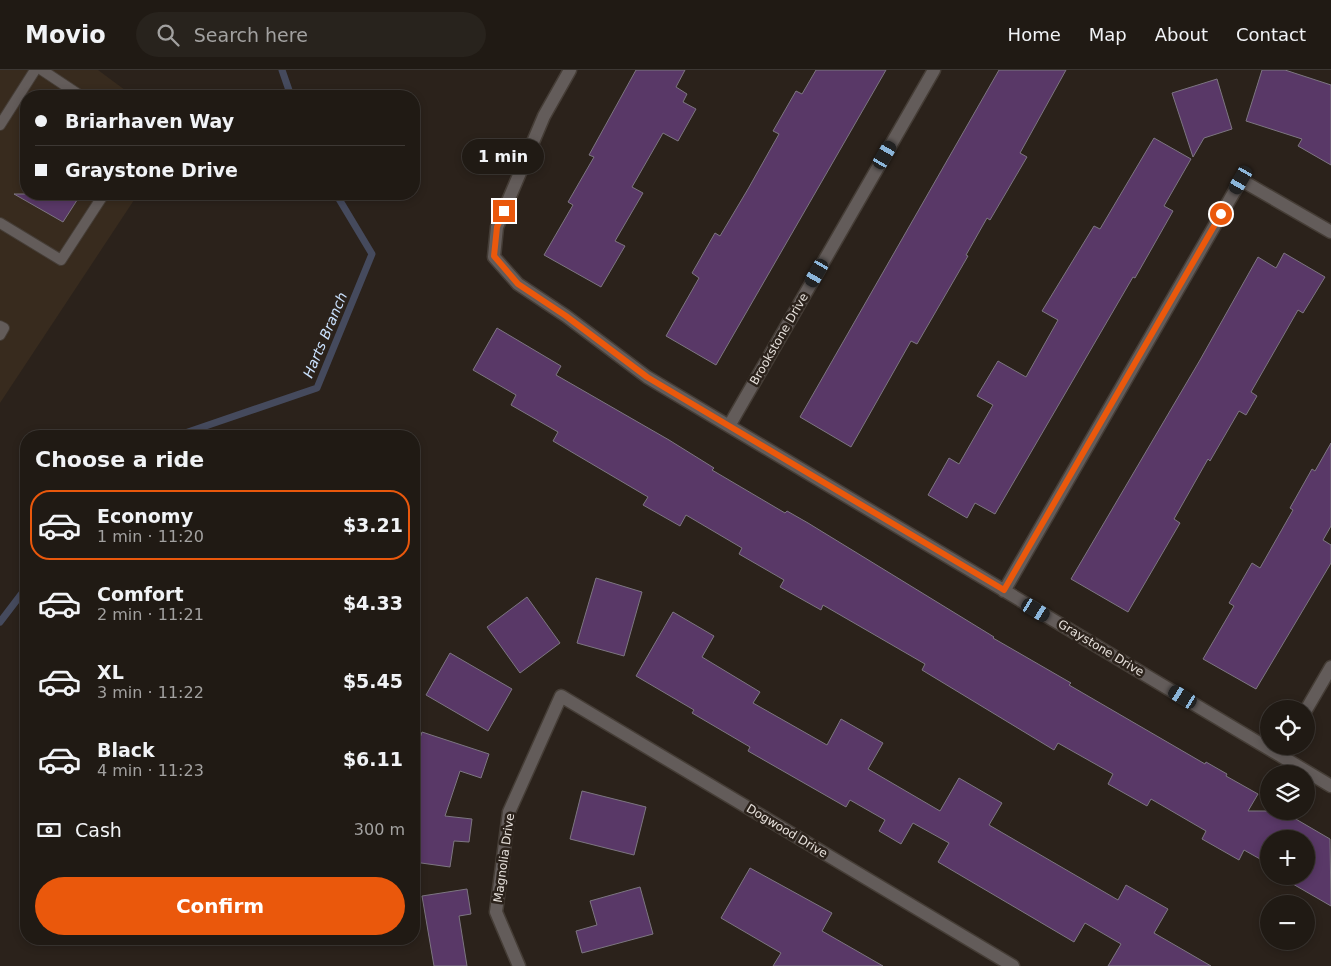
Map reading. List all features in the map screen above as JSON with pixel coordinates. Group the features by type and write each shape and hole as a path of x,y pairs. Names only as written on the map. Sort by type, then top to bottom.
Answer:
{"street":[{"name":"Graystone Drive","path":"570,70 544,116 497,227 494,256 518,284 566,316 647,377 1004,590 1260,738"},
{"name":"Brookstone Drive","path":"729,426 934,70"},
{"path":"1004,590 1241,180 1331,232"},
{"path":"1312,700 1331,667"},
{"name":"Magnolia Drive","path":"519,966 496,912 509,812 561,696"},
{"name":"Dogwood Drive","path":"561,696 1013,966"},
{"name":"Graystone Drive","path":"1288,755 1331,786"}],"lane":[{"path":"22,90 35,70"},
{"path":"42,70 72,90"},
{"path":"0,125 20,94"},
{"path":"0,223 61,260 100,200"},
{"path":"0,326 4,328 0,335"}],"shaded area":[{"path":"0,70 98,70 125,90 20,90 20,200 134,200 0,403"}],"building":[{"path":"636,70 685,70 676,87 687,94 683,102 696,109 678,141 663,133 632,187 643,193 615,241 625,246 601,287 544,255 573,205 568,202 594,157 589,155"},
{"path":"816,70 886,70 716,365 666,336 699,278 692,273 715,233 720,236 748,189 779,134 773,131 796,91 802,94"},
{"path":"999,70 1066,70 1020,153 1027,157 990,220 987,218 966,255 968,256 917,344 911,341 851,447 800,417"},
{"path":"1262,70 1285,70 1331,85 1331,165 1298,146 1302,139 1246,121"},
{"path":"1217,79 1232,129 1204,138 1193,157 1172,93"},
{"path":"1154,138 1191,159 1164,206 1173,211 995,514 975,503 967,518 928,495 949,458 959,464 993,405 977,396 998,361 1026,377 1058,320 1042,311 1094,226 1100,229"},
{"path":"24,200 77,200 63,222"},
{"path":"1284,253 1325,277 1303,313 1298,310 1251,392 1257,396 1246,415 1239,411 1210,461 1208,459 1174,519 1180,523 1128,612 1071,579 1200,360 1258,257 1276,268"},
{"path":"497,328 561,366 556,375 669,440 714,468 712,470 785,513 787,511 808,523 993,638 1071,683 1069,685 1205,764 1206,762 1227,774 1226,776 1258,794 1248,811 1260,811 1260,820 1297,820 1315,830 1260,830 1260,859 1244,850 1239,860 1202,839 1206,831 1151,799 1147,806 1108,784 1113,774 1058,743 1054,750 922,670 925,664 823,605 821,610 780,587 784,580 739,554 742,548 686,515 680,526 643,505 648,497 553,441 558,432 511,405 516,395 473,370"},
{"path":"1331,443 1331,526 1323,540 1331,545 1331,563 1256,689 1203,659 1234,606 1229,603 1252,563 1260,568 1293,510 1290,508 1312,469 1315,471"},
{"path":"596,578 642,592 624,656 577,643"},
{"path":"527,597 560,643 520,673 487,627"},
{"path":"673,612 714,636 702,657 760,692 753,703 827,745 841,719 883,743 868,769 940,811 959,778 1002,803 989,825 1118,900 1126,885 1168,909 1154,933 1211,966 1108,966 1121,944 1085,923 1074,942 938,862 949,843 913,823 901,844 879,831 885,820 850,800 846,807 748,751 750,747 692,713 694,710 636,676"},
{"path":"450,653 512,689 488,731 426,695"},
{"path":"422,732 489,754 481,778 460,771 445,816 472,819 469,842 454,841 450,867 420,863 420,738"},
{"path":"582,791 646,807 634,855 570,839"},
{"path":"1315,830 1330,839 1331,906 1315,895 1295,885 1315,885"},
{"path":"750,868 832,913 822,931 883,966 773,966 781,953 721,918"},
{"path":"640,887 653,934 582,953 576,931 597,925 590,901"},
{"path":"467,889 471,914 459,916 467,966 434,966 422,896"}],"waterway":[{"name":"Harts Branch","path":"282,70 289,90"},
{"name":"Harts Branch","path":"194,430 317,388 372,254 340,200"},
{"name":"Harts Branch","path":"0,622 20,596"}],"route":[{"path":"504,211 497,227 494,256 518,284 566,316 647,377 1004,590 1221,214"}]}
